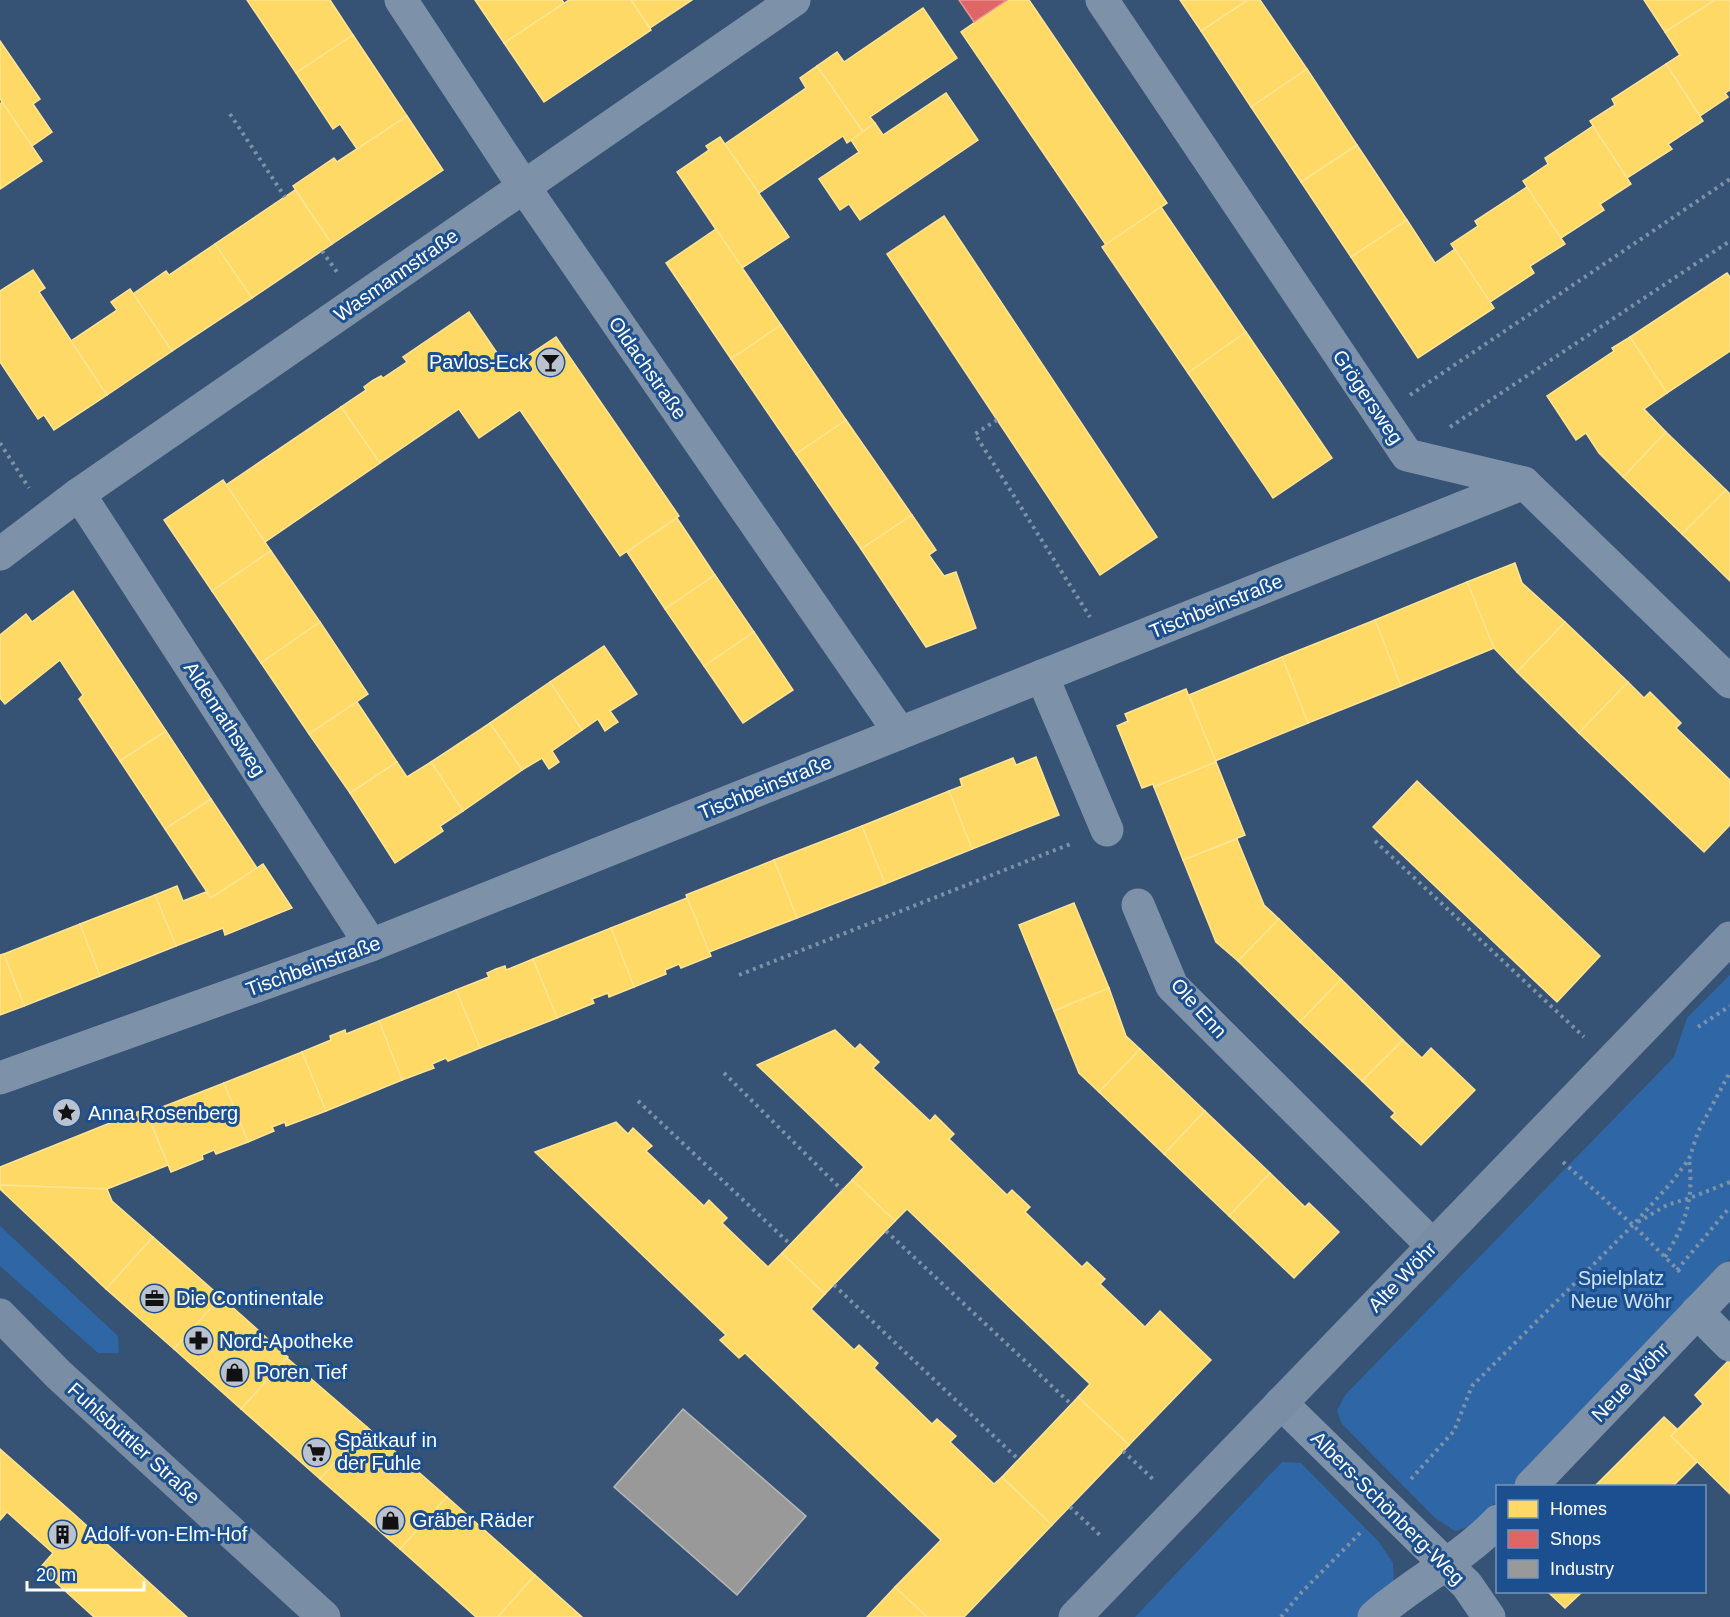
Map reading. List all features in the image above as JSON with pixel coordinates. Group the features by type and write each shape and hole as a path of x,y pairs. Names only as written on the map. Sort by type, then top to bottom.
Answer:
{"street":[{"name":"Oldachstraße","path":"401,0 524,187 900,733"},
{"name":"Wasmannstraße","path":"0,554 79,494 794,0"},
{"name":"Grögersweg","path":"1102,0 1407,455 1524,483"},
{"name":"Tischbeinstraße","path":"0,1078 371,945 1524,483"},
{"path":"1524,483 1730,682"},
{"name":"Aldenrathsweg","path":"79,494 371,945"},
{"path":"1042,676 1107,830"},
{"name":"Ole Enn","path":"1138,905 1172,986 1433,1246"},
{"name":"Alte Wöhr","path":"1075,1617 1730,938"},
{"name":"Neue Wöhr","path":"1532,1485 1730,1278"},
{"path":"1702,1306 1730,1346"},
{"name":"Fuhlsbüttler Straße","path":"0,1315 59,1375 324,1617"},
{"name":"Albers-Schönberg-Weg","path":"1281,1403 1467,1586 1489,1617"},
{"path":"1374,1617 1415,1583 1446,1565 1485,1535 1496,1522"}],"path":[{"path":"230,114 285,197"},
{"path":"1380,415 1730,179"},
{"path":"1407,455 1730,242"},
{"path":"997,420 975,434 1110,648"},
{"path":"0,443 49,517"},
{"path":"739,975 1107,830"},
{"path":"1375,841 1611,1062"},
{"path":"1281,1617 1300,1594 1387,1506 1454,1431 1472,1386 1633,1225 1671,1183 1689,1159 1698,1132 1730,1072"},
{"path":"724,1073 842,1190"},
{"path":"638,1101 790,1244"},
{"path":"1537,1138 1698,1288 1702,1306"},
{"path":"1665,1257 1680,1233 1690,1198 1689,1159"},
{"path":"1633,1225 1667,1205 1730,1182"},
{"path":"1677,1270 1730,1207"},
{"path":"886,1231 1071,1404"},
{"path":"834,1285 1018,1459"},
{"path":"1123,1451 1182,1506"},
{"path":"1070,1507 1128,1562"}],"green space":[{"name":"Spielplatz Neue Wöhr","path":"1730,975 1730,1259 1513,1485 1496,1485 1496,1502 1474,1525 1455,1531 1435,1518 1341,1423 1337,1410 1346,1394 1674,1057 1687,1018"},
{"path":"0,1226 118,1336 119,1353 98,1353 0,1266"},
{"path":"1282,1462 1301,1463 1379,1542 1393,1563 1394,1585 1359,1617 1135,1617"}],"building: Homes":[{"path":"247,0 330,0 353,35 296,73"},
{"path":"475,0 562,0 564,3 504,43"},
{"path":"569,0 631,0 651,30 544,102 504,43"},
{"path":"631,0 692,0 650,28"},
{"path":"1007,0 1029,0 1167,203 1106,245 961,32"},
{"path":"1180,0 1248,0 1201,31"},
{"path":"1248,0 1260,0 1307,69 1251,107 1201,31"},
{"path":"1644,0 1715,0 1665,32"},
{"path":"1715,0 1730,0 1730,90 1725,93 1728,97 1700,116 1666,64 1680,55 1665,32"},
{"path":"923,8 957,58 870,117 875,123 863,132 817,66 837,52 844,62"},
{"path":"353,35 407,116 357,149 340,124 333,129 296,73"},
{"path":"0,41 40,99 33,104 52,132 32,146 0,99"},
{"path":"1666,64 1703,121 1668,144 1672,149 1627,178 1590,121 1615,105 1612,99"},
{"path":"817,66 863,132 847,143 843,136 759,193 725,144 806,88 800,78"},
{"path":"1307,69 1357,145 1301,182 1251,107"},
{"path":"946,93 978,140 860,220 849,204 840,210 819,179 859,152 851,140 875,123 883,135"},
{"path":"2,102 42,161 0,189 0,104"},
{"path":"407,116 443,170 332,244 293,186 334,158 337,162"},
{"path":"1593,126 1631,184 1600,204 1604,210 1561,238 1523,181 1548,164 1545,158"},
{"path":"720,137 789,237 742,268 677,172 709,150 706,146"},
{"path":"1357,145 1407,220 1351,257 1301,182"},
{"path":"1527,187 1565,244 1530,266 1534,273 1490,302 1451,244 1478,226 1475,221"},
{"path":"295,190 332,244 252,298 215,244"},
{"path":"1161,207 1246,332 1188,373 1102,247"},
{"path":"944,216 1157,537 1100,575 887,254"},
{"path":"1407,220 1435,263 1455,249 1494,308 1418,358 1351,257"},
{"path":"716,229 781,325 731,359 666,263"},
{"path":"215,244 252,298 172,351 133,294 166,271 169,275"},
{"path":"33,270 45,288 39,292 107,395 54,430 44,415 38,419 0,362 0,291"},
{"path":"1727,273 1730,277 1730,351 1667,393 1630,337"},
{"path":"130,289 172,351 107,395 71,341 117,310 111,302"},
{"path":"469,312 508,369 556,337 679,516 620,556 520,410 479,438 459,409 380,463 341,407 366,390 364,387 372,381 381,376 383,378 407,362 403,357"},
{"path":"781,325 846,420 796,454 731,359"},
{"path":"1246,332 1332,458 1273,498 1188,373"},
{"path":"1630,337 1667,393 1644,409 1666,432 1623,477 1599,453 1586,433 1576,440 1547,396 1614,351 1612,348"},
{"path":"341,407 380,463 265,542 226,485"},
{"path":"846,420 912,515 861,549 796,454"},
{"path":"1666,432 1726,490 1682,534 1623,477"},
{"path":"223,480 271,551 212,591 164,520"},
{"path":"1726,490 1730,494 1730,581 1682,534"},
{"path":"912,515 936,550 929,555 944,576 956,572 976,628 926,647 861,549"},
{"path":"677,518 715,575 665,609 627,552"},
{"path":"271,551 320,622 261,663 212,591"},
{"path":"1515,563 1522,583 1565,622 1517,672 1494,648 1467,582"},
{"path":"715,575 754,632 704,666 665,609"},
{"path":"1467,582 1494,648 1401,686 1375,620"},
{"path":"73,591 166,731 120,761 79,699 83,695 60,660 5,704 0,698 0,635 26,614 32,622"},
{"path":"1375,620 1401,686 1308,723 1282,657"},
{"path":"320,622 368,694 309,734 261,663"},
{"path":"1565,622 1628,682 1579,733 1517,672"},
{"path":"754,632 793,690 743,723 704,666"},
{"path":"604,646 637,694 610,711 618,722 605,731 598,719 582,730 550,682"},
{"path":"1282,657 1308,723 1215,761 1189,695"},
{"path":"550,682 582,730 552,751 559,762 549,769 542,758 522,770 490,723"},
{"path":"1628,682 1644,698 1650,692 1681,723 1676,728 1730,780 1730,825 1704,852 1579,733"},
{"path":"1186,689 1216,762 1154,787 1153,784 1142,788 1117,726 1128,721 1125,714"},
{"path":"357,702 397,762 350,793 309,734"},
{"path":"490,723 522,770 463,811 431,762"},
{"path":"166,731 211,799 165,829 120,761"},
{"path":"1036,757 1059,815 972,849 949,791 962,786 960,779 1013,758 1016,765"},
{"path":"397,762 407,777 431,762 463,811 440,826 443,831 395,863 350,793"},
{"path":"1216,762 1245,835 1183,860 1154,787"},
{"path":"1417,781 1600,956 1557,1002 1373,827"},
{"path":"949,791 972,849 885,884 862,826"},
{"path":"211,799 257,868 211,898 165,829"},
{"path":"862,826 885,884 797,918 774,860"},
{"path":"1237,839 1264,905 1279,919 1238,961 1216,942 1183,860"},
{"path":"774,860 797,918 709,952 686,895"},
{"path":"263,864 292,908 225,935 223,928 176,946 155,895 177,886 183,901 206,892 211,898"},
{"path":"155,895 176,946 100,976 80,924"},
{"path":"687,898 711,956 681,968 679,964 665,970 666,974 634,987 611,928"},
{"path":"1074,903 1109,988 1054,1011 1019,925"},
{"path":"1279,919 1341,979 1300,1022 1238,961"},
{"path":"80,924 100,976 24,1006 4,954"},
{"path":"611,928 634,987 609,997 608,993 592,999 594,1003 557,1018 533,959"},
{"path":"4,954 24,1006 0,1015 0,955"},
{"path":"533,959 557,1018 480,1048 456,990 489,977 487,973 496,969 505,966 506,970"},
{"path":"1341,979 1403,1040 1362,1081 1300,1022"},
{"path":"1109,988 1126,1036 1140,1049 1099,1092 1079,1073 1054,1011"},
{"path":"456,990 480,1048 448,1061 446,1058 432,1064 434,1068 402,1080 379,1021"},
{"path":"379,1021 402,1080 326,1111 302,1052 331,1040 330,1036 345,1030 346,1034"},
{"path":"835,1030 855,1049 860,1044 879,1062 873,1068 930,1121 935,1115 954,1134 949,1139 1007,1195 1012,1190 1030,1207 1025,1212 1082,1267 1087,1262 1105,1279 1100,1284 1145,1327 1160,1311 1211,1360 1129,1445 1078,1397 1090,1384 907,1209 895,1221 852,1180 864,1167 757,1065"},
{"path":"1403,1040 1422,1058 1431,1048 1475,1090 1421,1145 1391,1117 1395,1113 1362,1081"},
{"path":"1140,1049 1205,1111 1164,1154 1099,1092"},
{"path":"302,1052 326,1111 286,1126 285,1122 272,1127 274,1131 248,1142 224,1083"},
{"path":"224,1083 248,1142 216,1154 214,1150 202,1155 203,1159 171,1172 147,1113"},
{"path":"145,1109 168,1165 107,1189 0,1185 0,1167"},
{"path":"1205,1111 1270,1173 1229,1216 1164,1154"},
{"path":"616,1122 628,1134 633,1128 652,1146 646,1151 704,1206 709,1200 727,1218 722,1223 768,1267 782,1253 825,1294 811,1309 854,1350 859,1345 878,1363 874,1368 932,1424 937,1419 956,1436 950,1442 994,1484 1002,1477 1052,1525 964,1617 927,1617 895,1587 941,1540 745,1353 739,1358 720,1340 726,1335 535,1152"},
{"path":"1270,1173 1305,1207 1309,1203 1339,1232 1294,1278 1229,1216"},
{"path":"852,1180 895,1221 825,1294 782,1253"},
{"path":"0,1185 107,1189 112,1201 153,1237 106,1289 0,1189"},
{"path":"153,1237 221,1297 174,1349 106,1289"},
{"path":"221,1297 288,1357 241,1409 174,1349"},
{"path":"287,1358 367,1427 320,1479 241,1409"},
{"path":"1730,1359 1730,1494 1671,1436 1703,1404 1695,1395"},
{"path":"1078,1397 1129,1445 1052,1525 1002,1477"},
{"path":"1664,1417 1677,1429 1671,1436 1697,1462 1674,1485 1596,1485"},
{"path":"367,1427 447,1497 400,1549 320,1479"},
{"name":"Adolf-von-Elm-Hof","path":"0,1449 187,1617 94,1617 40,1568 53,1553 7,1512 0,1520"},
{"path":"447,1497 535,1575 498,1617 476,1617 400,1549"},
{"path":"535,1575 582,1617 498,1617"},
{"path":"895,1587 927,1617 867,1617"},
{"path":"1549,1593 1581,1593 1565,1608"}],"building: Shops":[{"path":"959,0 1007,0 974,22"}],"building: Industry":[{"path":"683,1409 806,1516 737,1595 614,1487"}],"place":[{"name":"Pavlos-Eck","path":"550,362"},
{"name":"Anna Rosenberg","path":"67,1113"},
{"name":"Die Continentale","path":"155,1298"},
{"name":"Nord-Apotheke","path":"198,1341"},
{"name":"Poren Tief","path":"235,1372"},
{"name":"Spätkauf in der Fuhle","path":"316,1452"},
{"name":"Gräber Räder","path":"391,1520"},
{"name":"Adolf-von-Elm-Hof","path":"63,1534"}]}
